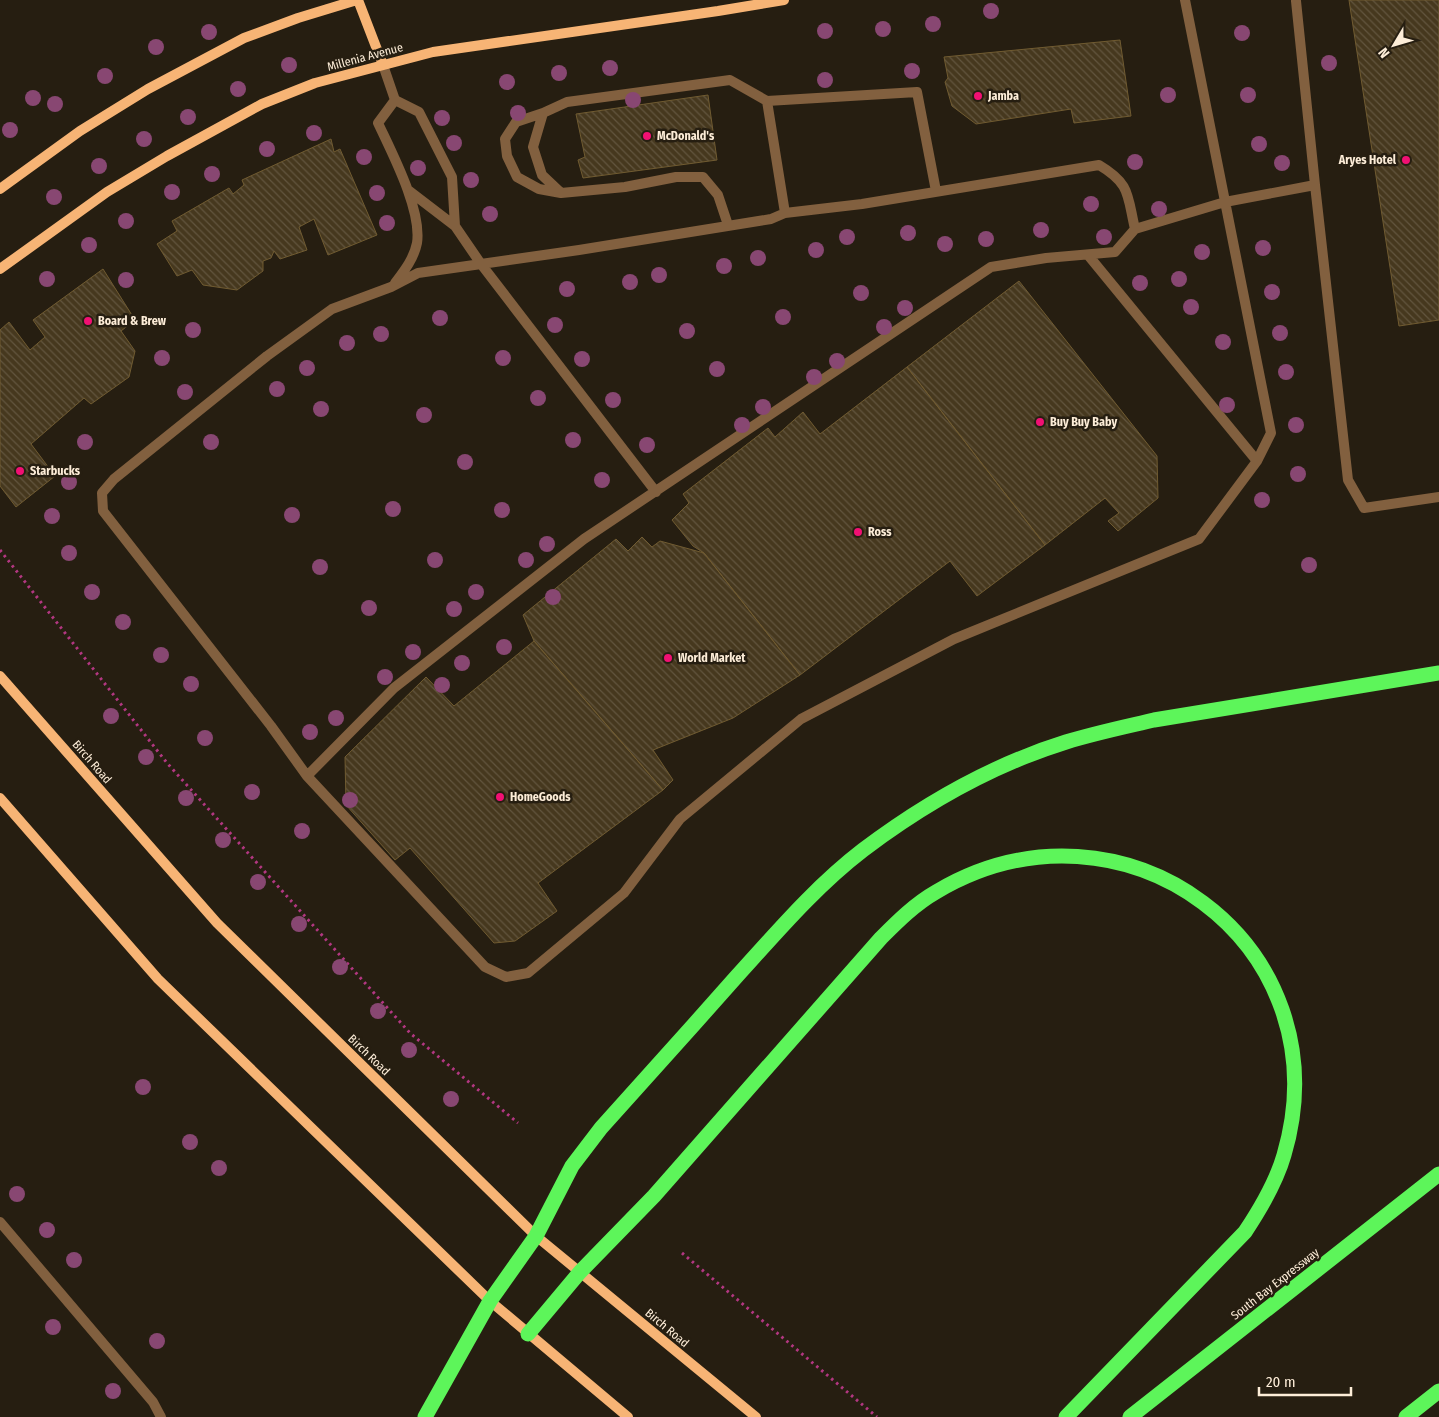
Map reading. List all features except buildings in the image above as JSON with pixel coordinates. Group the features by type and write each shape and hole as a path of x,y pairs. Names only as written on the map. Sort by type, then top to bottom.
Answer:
{"highway":[{"path":"424,1417 490,1301 536,1236 572,1166 601,1128 804,903 854,858 899,824 922,809 979,778 1021,758 1064,742 1154,720 1439,673"},
{"path":"528,1334 580,1272 654,1196 881,938 912,908 934,893 983,869 1028,859 1064,856 1091,857 1144,870 1169,880 1214,910 1250,949 1276,995 1285,1020 1291,1046 1294,1099 1291,1128 1284,1156 1261,1208 1245,1232 1066,1417"},
{"name":"South Bay Expressway","path":"1130,1417 1439,1174"},
{"path":"1406,1417 1439,1391"}],"main road":[{"path":"0,189 80,131 148,90 244,38 298,18 357,0 383,65"},
{"name":"Millenia Avenue","path":"0,269 107,192 166,156 253,109 315,83 433,52 784,0"},
{"name":"Birch Road","path":"0,676 217,923 536,1236 756,1417"},
{"path":"0,798 158,979 490,1301 628,1417"}],"lane":[{"path":"1135,229 1126,188 1114,174 1099,165 936,192 785,214 770,219 418,273 391,287 332,310 267,356 114,479 102,493 103,511 272,726 307,776 485,967 506,978 528,973 624,893 680,819 801,719 954,639 1199,539 1257,461 1271,433 1185,0"},
{"path":"1296,1 1348,480 1364,508 1439,497"},
{"path":"383,65 395,100 419,112 452,176 456,226"},
{"path":"728,225 718,195 703,177 676,177 625,187 561,193 539,189 517,177 506,156 505,139 516,122 567,102 730,80 767,101 917,92 936,192"},
{"path":"391,287 409,266 417,242 415,215 408,190 378,123 395,100"},
{"path":"767,101 785,214"},
{"path":"543,113 533,147 542,175 561,193"},
{"path":"307,776 408,676 584,539 991,268 1046,258 1115,252 1135,229 1225,202 1315,185"},
{"path":"408,190 456,226 481,264 656,492"},
{"path":"1088,255 1257,461"},
{"path":"0,1222 153,1402 161,1417"}],"path":[{"path":"0,550 167,763 396,1018 410,1032 518,1122"},
{"path":"682,1253 877,1417"}],"place":[{"name":"Jamba","path":"978,96"},
{"name":"McDonald's","path":"647,136"},
{"name":"Aryes Hotel","path":"1406,160"},
{"name":"Board & Brew","path":"88,321"},
{"name":"Buy Buy Baby","path":"1040,422"},
{"name":"Starbucks","path":"20,471"},
{"name":"Ross","path":"858,532"},
{"name":"World Market","path":"668,658"},
{"name":"HomeGoods","path":"500,797"}]}
